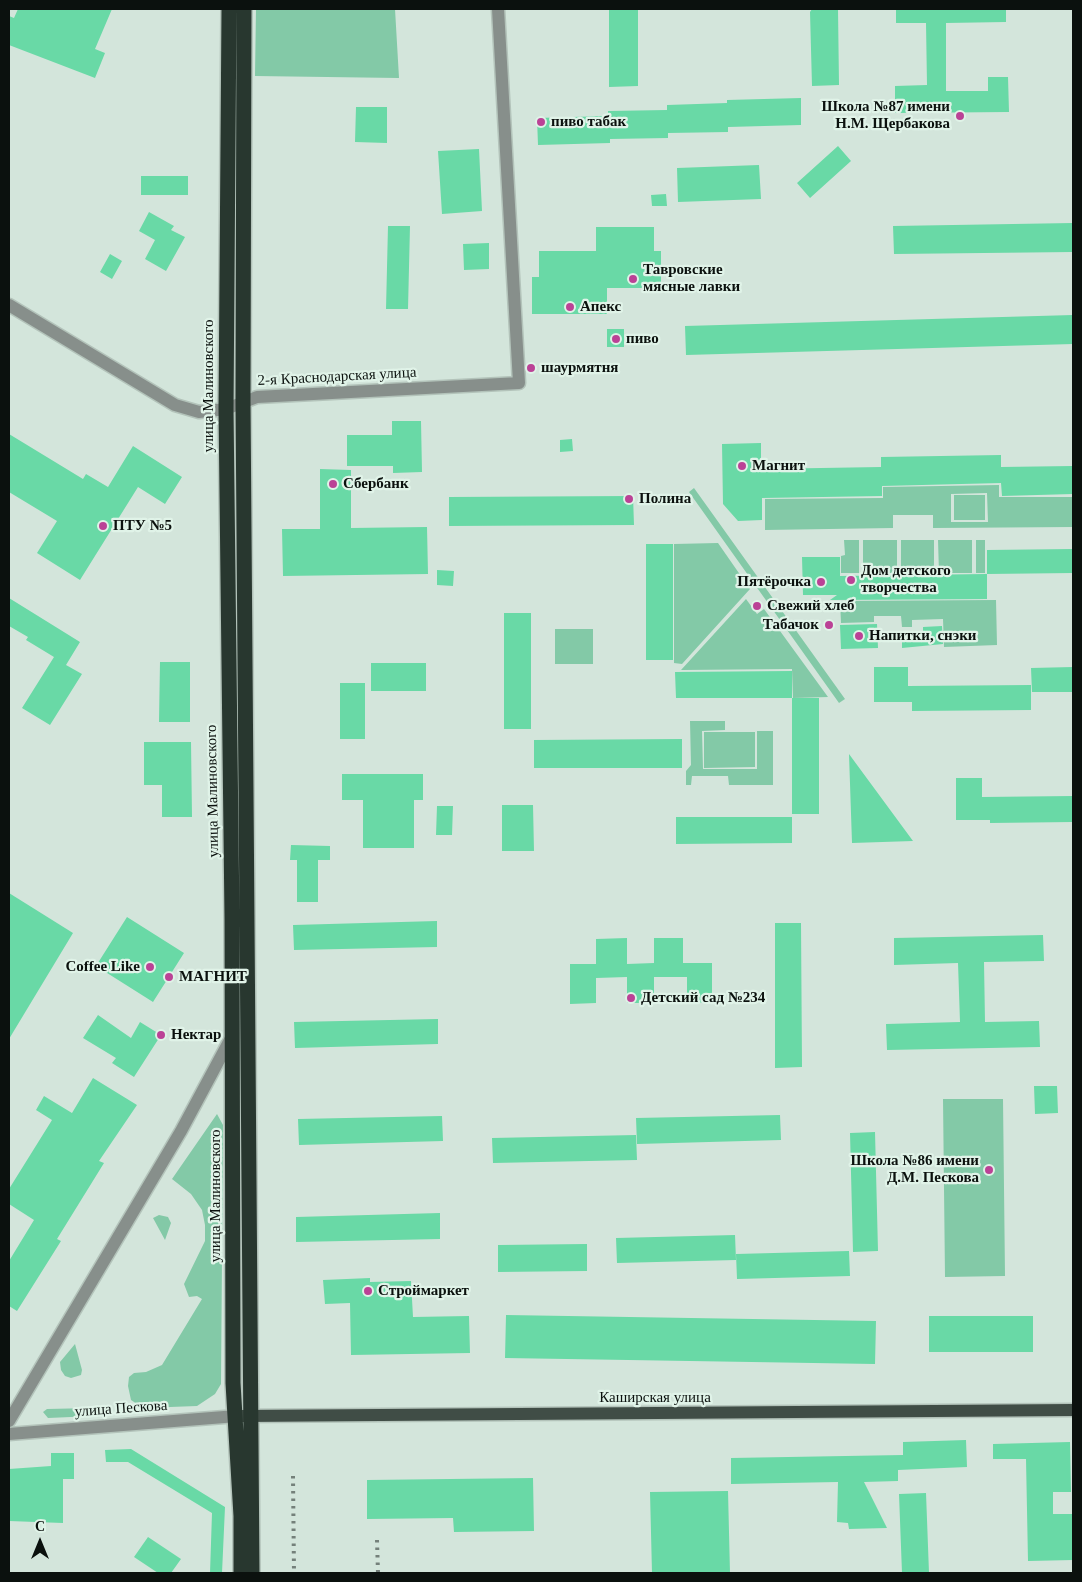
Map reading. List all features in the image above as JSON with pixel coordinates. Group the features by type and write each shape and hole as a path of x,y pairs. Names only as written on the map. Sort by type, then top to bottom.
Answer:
{"highway":[{"name":"улица Малиновского","path":"229,9 226,409 233,1034 233,1373 244,1416 252,1573"},
{"name":"улица Малиновского","path":"241,1573 244,1416 244,9"}],"main road":[{"name":"Каширская улица","path":"244,1416 1073,1410"}],"street":[{"name":"2-я Краснодарская улица","path":"9,305 175,405 199,412 226,409 244,401 267,396 519,383 498,9"},
{"path":"9,1421 181,1131 233,1034"},
{"name":"улица Пескова","path":"9,1434 244,1416"}],"green space":[{"path":"256,9 395,9 399,78 255,76"},
{"path":"999,485 999,497 1073,497 1073,527 933,528 933,515 893,515 893,528 765,530 765,499 883,498 883,487","holes":["987,493 988,522 951,522 951,494"]},
{"path":"694,488 845,699 839,703 689,492"},
{"path":"954,495 985,495 985,520 954,520"},
{"path":"844,540 859,540 859,573 841,573 841,556 845,555"},
{"path":"863,540 897,540 897,573 863,573"},
{"path":"901,540 934,540 934,573 901,573"},
{"path":"938,540 972,540 972,573 939,573"},
{"path":"976,540 985,540 985,573 976,573"},
{"path":"718,543 750,589 682,664 674,663 674,544"},
{"path":"746,599 757,614 764,609 828,697 793,698 792,669 681,670"},
{"path":"996,600 997,645 944,647 943,619 912,620 912,627 902,627 901,616 874,616 874,622 841,623 840,601"},
{"path":"555,629 593,629 593,664 555,664"},
{"path":"690,721 725,721 725,730 702,731 703,769 757,769 757,731 773,731 773,785 729,785 728,776 692,776 691,785 686,785 686,771 691,765"},
{"path":"704,732 755,732 755,767 704,768"},
{"path":"943,1099 1003,1099 1005,1276 945,1277"},
{"path":"217,1114 223,1125 221,1384 215,1394 197,1406 143,1408 131,1400 128,1386 129,1377 134,1373 146,1372 162,1365 202,1299 197,1296 189,1297 184,1284 205,1241 205,1225 202,1210 191,1194 172,1179"},
{"path":"159,1215 168,1217 171,1223 165,1240 153,1218"},
{"path":"75,1344 82,1370 81,1375 71,1378 65,1376 61,1370 60,1362"},
{"path":"92,1408 94,1416 48,1418 43,1412 47,1409"}],"building":[{"path":"18,9 112,9 95,49 105,53 95,78 9,45 9,16 14,18"},
{"path":"609,9 638,9 638,86 609,87"},
{"path":"812,9 838,9 839,85 812,86 810,12"},
{"path":"896,9 1006,9 1006,22 946,23 946,91 988,91 988,77 1008,77 1009,112 895,113 895,86 927,85 926,23 896,23"},
{"path":"801,98 801,125 728,127 728,132 668,133 668,138 610,139 610,143 538,145 537,118 608,116 608,111 667,110 667,105 727,103 727,100"},
{"path":"356,107 387,107 387,143 355,142"},
{"path":"838,146 851,161 810,198 797,183"},
{"path":"479,149 482,211 442,214 438,151"},
{"path":"759,165 761,199 678,202 677,168"},
{"path":"141,176 188,176 188,195 141,195"},
{"path":"666,194 667,206 652,206 651,195"},
{"path":"149,212 174,226 171,230 185,237 166,271 145,259 155,240 139,231"},
{"path":"1073,223 1073,252 894,254 893,226"},
{"path":"388,226 410,226 408,309 386,309"},
{"path":"596,227 654,227 654,251 661,251 661,288 607,288 607,314 532,314 532,277 539,277 539,251 596,251"},
{"path":"489,243 489,269 464,270 463,244"},
{"path":"110,254 122,261 112,279 100,272"},
{"path":"1073,315 1073,344 686,355 685,326"},
{"path":"607,329 624,329 624,347 607,347"},
{"path":"392,421 421,421 422,472 393,473 393,466 347,466 347,435 392,435"},
{"path":"9,434 83,479 86,474 108,487 133,446 182,477 165,504 138,487 80,580 37,553 57,521 9,492"},
{"path":"572,439 573,451 560,452 560,440"},
{"path":"761,443 761,469 881,467 881,457 1001,455 1001,467 1073,466 1073,494 1002,496 1001,483 882,486 882,496 762,498 762,520 738,521 723,504 722,444"},
{"path":"320,469 351,470 351,528 427,527 428,574 283,576 282,529 320,529"},
{"path":"633,496 634,525 449,526 449,497"},
{"path":"646,544 673,544 673,660 646,660"},
{"path":"1073,549 1073,573 987,574 987,550"},
{"path":"802,557 840,557 840,576 987,574 987,599 830,600 837,595 803,595"},
{"path":"437,570 454,571 453,586 437,585"},
{"path":"9,598 80,642 66,665 82,674 50,725 22,708 54,657 26,640 28,637 9,626"},
{"path":"504,613 531,613 531,729 504,729"},
{"name":"Напитки, снэки","path":"877,624 878,648 841,649 840,625"},
{"path":"942,626 943,644 902,648 902,632 923,632 923,627"},
{"path":"160,662 190,662 190,722 159,722"},
{"path":"371,663 426,663 426,691 371,691"},
{"path":"874,667 908,667 908,686 1031,685 1031,710 912,711 912,702 874,702"},
{"path":"1073,667 1073,692 1032,692 1031,668"},
{"path":"792,671 792,698 676,698 675,672"},
{"path":"340,683 365,683 365,739 340,739"},
{"path":"792,698 819,698 819,814 792,814"},
{"path":"682,739 682,768 534,768 534,740"},
{"path":"144,742 191,742 192,817 162,817 162,785 144,785"},
{"path":"849,754 913,841 852,843"},
{"path":"342,774 423,774 423,800 414,800 414,848 363,848 363,800 342,800"},
{"path":"956,778 982,778 982,797 1073,796 1073,822 990,823 990,820 956,820"},
{"path":"502,805 533,805 534,851 502,851"},
{"path":"437,806 453,806 452,835 436,835"},
{"path":"676,817 792,817 792,843 676,844"},
{"path":"291,845 330,846 330,860 318,860 318,902 297,902 297,860 290,860"},
{"path":"9,893 73,933 9,1039"},
{"path":"127,917 184,953 153,1002 96,966"},
{"path":"437,921 437,947 294,950 293,925"},
{"path":"775,923 801,923 802,1067 775,1068"},
{"path":"1043,935 1044,961 984,962 985,1022 1039,1021 1040,1047 887,1050 886,1024 960,1022 958,963 894,965 894,938"},
{"path":"627,938 627,964 654,963 654,938 683,938 683,963 712,963 712,1002 687,1003 687,977 654,977 654,1003 627,1003 627,977 596,978 596,1003 570,1004 570,964 596,964 596,939"},
{"path":"98,1015 131,1038 140,1022 161,1035 134,1077 112,1063 116,1058 83,1038"},
{"path":"438,1019 438,1044 295,1048 294,1022"},
{"path":"93,1078 137,1105 99,1161 104,1163 57,1239 61,1241 17,1311 9,1306 9,1261 34,1220 9,1204 9,1189 52,1120 36,1110 44,1096 72,1113"},
{"path":"1034,1086 1057,1086 1058,1113 1035,1114"},
{"path":"780,1115 781,1140 637,1144 636,1118"},
{"path":"442,1116 443,1141 299,1145 298,1119"},
{"path":"875,1132 878,1251 853,1252 850,1133"},
{"path":"636,1135 637,1160 493,1163 492,1138"},
{"path":"440,1213 440,1239 296,1242 296,1217"},
{"path":"735,1235 736,1260 617,1263 616,1238"},
{"path":"587,1244 587,1271 498,1272 498,1245"},
{"path":"849,1251 850,1276 737,1279 736,1254"},
{"path":"370,1278 370,1282 411,1281 413,1317 469,1316 470,1353 351,1355 350,1303 325,1304 323,1280"},
{"path":"506,1315 876,1321 875,1364 505,1358"},
{"path":"929,1316 1033,1316 1033,1352 929,1352"},
{"path":"966,1440 967,1467 898,1470 898,1481 864,1482 887,1528 849,1529 848,1523 837,1522 838,1482 731,1484 731,1458 903,1455 903,1442"},
{"path":"1070,1442 1071,1492 1053,1492 1053,1514 1073,1514 1073,1560 1028,1561 1026,1459 993,1459 993,1444"},
{"path":"131,1449 225,1507 222,1573 210,1573 212,1513 128,1462 106,1462 105,1450"},
{"path":"51,1453 74,1453 74,1479 63,1479 63,1523 9,1521 9,1469 51,1466"},
{"path":"533,1478 534,1531 454,1532 453,1518 367,1519 367,1480"},
{"path":"728,1491 730,1573 652,1573 650,1492"},
{"path":"926,1493 929,1573 902,1573 899,1494"},
{"path":"148,1537 181,1559 171,1573 158,1573 134,1557"}],"railway":[{"path":"293,1476 294,1573"},
{"path":"377,1540 378,1573"}],"place":[{"name":"Школа №87 имени Н.М. Щербакова","path":"960,116"},
{"name":"пиво табак","path":"541,122"},
{"name":"Тавровские мясные лавки","path":"633,279"},
{"name":"Апекс","path":"570,307"},
{"name":"пиво","path":"616,339"},
{"name":"шаурмятня","path":"531,368"},
{"name":"Магнит","path":"742,466"},
{"name":"Сбербанк","path":"333,484"},
{"name":"Полина","path":"629,499"},
{"name":"ПТУ №5","path":"103,526"},
{"name":"Дом детского творчества","path":"851,580"},
{"name":"Пятёрочка","path":"821,582"},
{"name":"Свежий хлеб","path":"757,606"},
{"name":"Табачок","path":"829,625"},
{"name":"Напитки, снэки","path":"859,636"},
{"name":"Coffee Like","path":"150,967"},
{"name":"МАГНИТ","path":"169,977"},
{"name":"Детский сад №234","path":"631,998"},
{"name":"Нектар","path":"161,1035"},
{"name":"Школа №86 имени Д.М. Пескова","path":"989,1170"},
{"name":"Строймаркет","path":"368,1291"}]}
